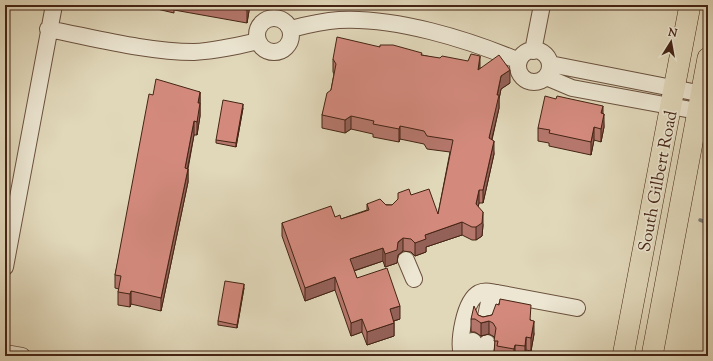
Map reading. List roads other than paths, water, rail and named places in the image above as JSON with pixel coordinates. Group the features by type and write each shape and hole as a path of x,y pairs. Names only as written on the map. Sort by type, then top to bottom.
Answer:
{"main road":[{"name":"South Gilbert Road","path":"652,356 692,101 690,5"},
{"name":"South Gilbert Road","path":"623,356 692,101 708,58"}],"street":[{"path":"5,267 48,29 54,5"},
{"path":"533,51 542,5"},
{"path":"268,18 279,18 288,24 291,29 292,34 289,44 281,51 275,52 265,49 258,41 257,36 260,25 268,18"},
{"path":"291,29 339,20 382,22 458,39 519,60"},
{"path":"48,29 142,46 194,52 219,50 258,41"},
{"path":"533,51 541,52 546,55 548,70 535,82 525,79 519,71 519,60 526,53 533,51"},
{"path":"548,70 692,101"},
{"path":"406,260 414,279"},
{"path":"462,356 460,345 468,304 477,293 496,293 577,308"},
{"path":"484,320 494,307 496,293"},
{"path":"5,353 22,356"}],"waterway":[{"path":"700,220 708,223"}]}
